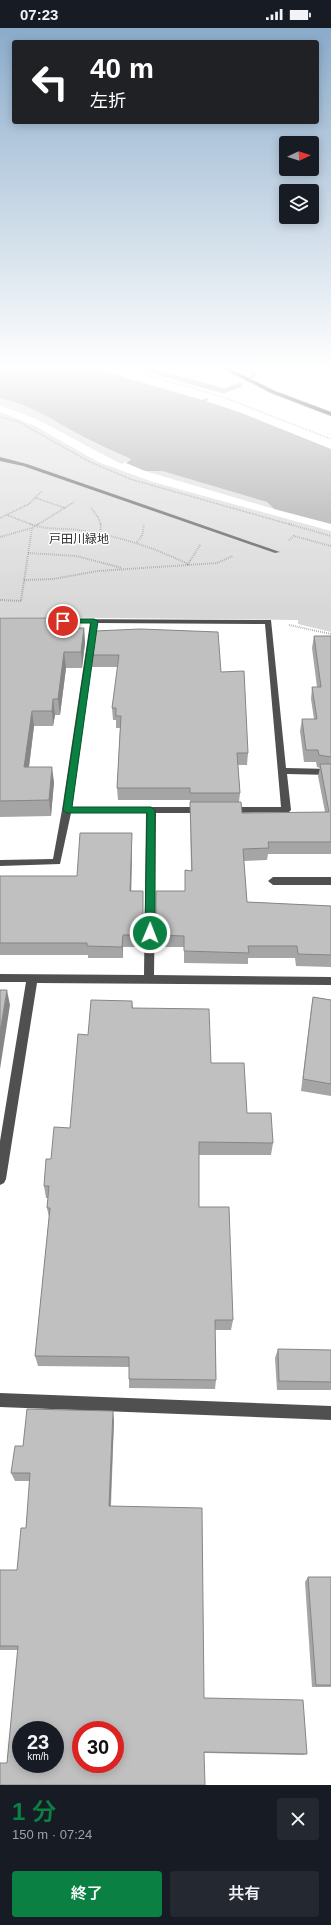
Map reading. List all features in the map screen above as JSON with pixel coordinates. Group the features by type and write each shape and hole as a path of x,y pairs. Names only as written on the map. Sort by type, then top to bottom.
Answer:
{"street":[{"path":"0,459 25,465 277,552"},
{"path":"47,621 268,622 284,771 286,810 67,810"},
{"path":"0,862 57,862 67,810 94,621"},
{"path":"284,771 331,772"},
{"path":"149,979 151,810"},
{"path":"273,882 331,881"},
{"path":"0,978 331,981"},
{"path":"0,1179 32,978"},
{"path":"0,1400 331,1414"}],"path":[{"path":"68,449 88,461 130,479 331,536"},
{"path":"0,518 29,504 43,489 65,479"},
{"path":"0,537 32,528 95,489"},
{"path":"36,498 65,508"},
{"path":"76,501 89,507 97,514 102,523 100,534"},
{"path":"7,515 40,528 100,534 147,545 188,564"},
{"path":"0,600 21,601 32,528"},
{"path":"188,564 208,532 206,528"},
{"path":"277,552 294,536 331,546"},
{"path":"24,580 53,579 124,568 217,563 226,561 237,554 249,542"},
{"path":"28,553 69,554 100,560 124,568"},
{"path":"268,622 298,626 331,634"}],"green space":[{"name":"戸田川緑地","path":"0,449 75,449 98,462 153,482 331,531 331,632 298,624 298,620 0,617"},
{"path":"92,449 108,449 131,459 122,464"},
{"path":"145,471 162,471 267,502 274,509"}],"shaded area":[{"path":"108,449 331,449 331,524 274,509 267,502 162,471 145,471 126,463 131,459"}],"building":[{"path":"0,618 69,618 67,628 84,628 81,652 64,652 58,699 53,699 52,711 32,711 24,767 52,767 49,800 0,801"},
{"path":"140,629 218,632 221,672 244,671 248,753 237,753 240,793 190,793 190,788 117,788 121,716 116,716 116,708 112,708 119,655 92,655 95,631"},
{"path":"314,636 331,636 331,757 319,755 318,750 306,750 302,719 317,719 312,687 321,687"},
{"path":"320,764 331,764 331,842 268,842 269,848 243,849 247,902 331,906 331,955 298,954 297,946 248,946 249,953 184,951 184,936 156,935 156,891 185,891 185,870 192,871 190,802 241,802 242,813 329,812"},
{"path":"80,833 132,833 130,891 143,891 143,935 123,935 122,947 87,946 87,943 0,943 0,876 77,876"},
{"path":"0,990 7,990 0,1032"},
{"path":"313,997 331,1000 331,1084 303,1079"},
{"path":"91,1000 132,1001 132,1008 209,1009 211,1063 244,1063 247,1113 271,1113 273,1143 199,1142 199,1207 229,1207 233,1320 215,1320 216,1380 129,1379 129,1357 35,1356 50,1208 47,1208 49,1186 44,1186 46,1159 51,1159 54,1127 70,1128 78,1034 88,1035"},
{"path":"278,1349 331,1350 331,1382 279,1381"},
{"path":"27,1409 113,1411 109,1506 202,1508 204,1698 303,1700 307,1754 204,1752 205,1785 0,1785 0,1763 7,1763 18,1646 0,1646 0,1570 17,1570 21,1528 26,1528 30,1473 11,1473 15,1446 23,1446"},
{"path":"308,1577 331,1577 331,1685 316,1685"}],"route":[{"path":"63,621 94,621 67,810 151,810 150,933"}]}
